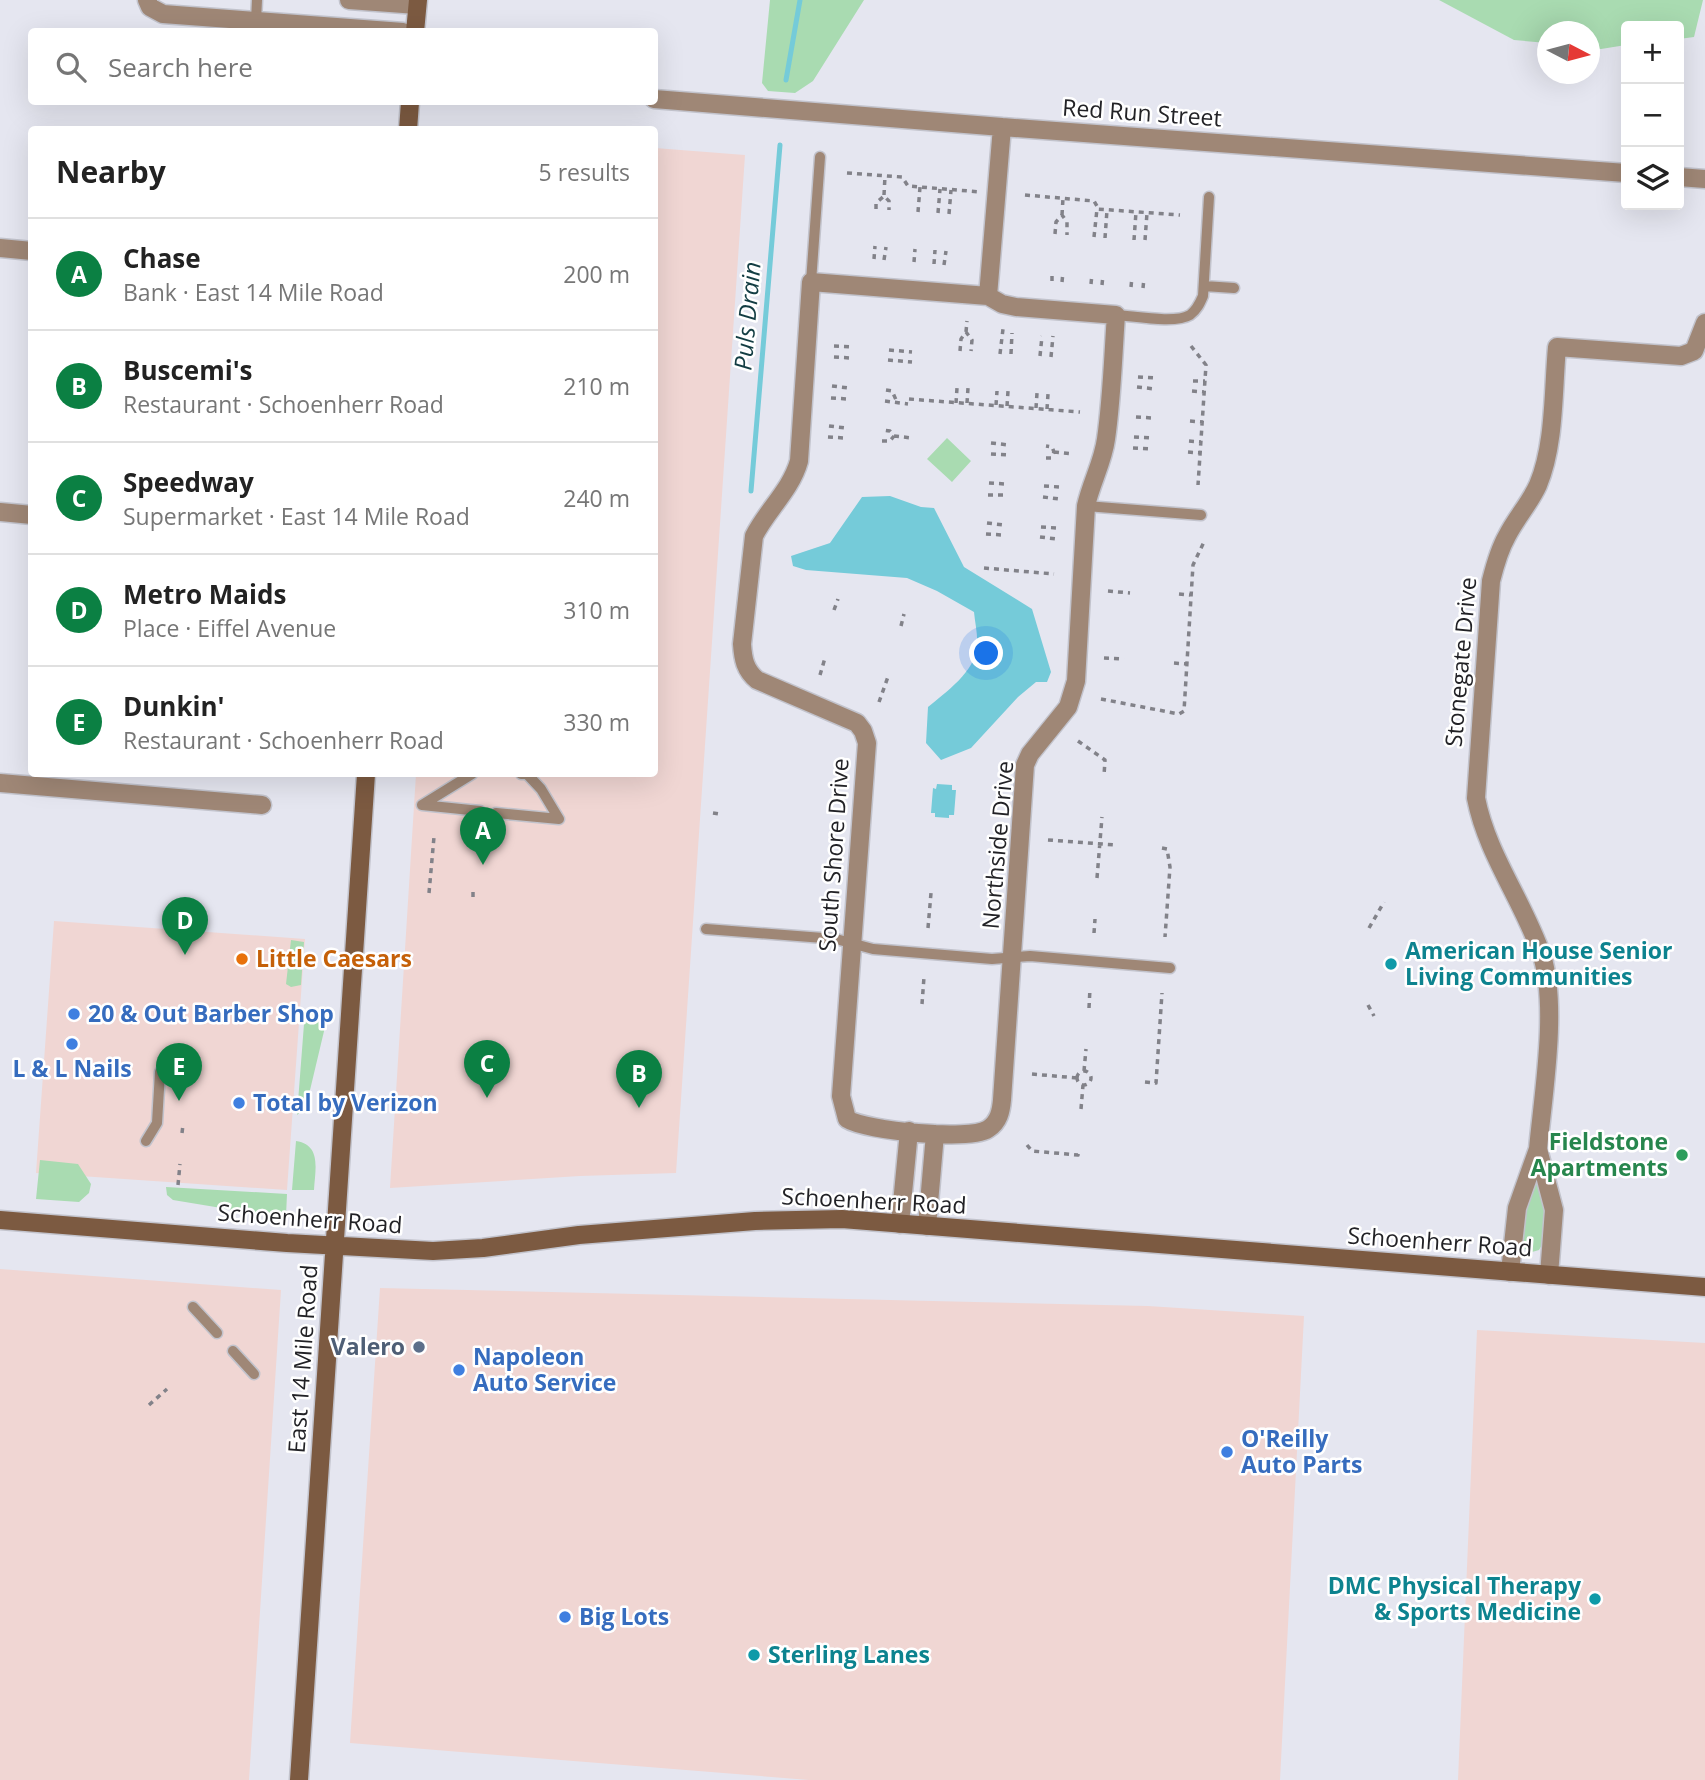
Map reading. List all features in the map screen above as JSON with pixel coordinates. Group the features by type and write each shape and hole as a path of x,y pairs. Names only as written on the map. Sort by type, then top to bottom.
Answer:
{"main road":[{"path":"415,28 417,2"},
{"path":"408,126 410,105"},
{"name":"East 14 Mile Road","path":"299,1780 366,777"},
{"name":"Schoenherr Road","path":"0,1220 335,1247 433,1251 470,1250 579,1235 755,1221 842,1219 1705,1287"}],"street":[{"path":"147,0 150,7 163,14 350,28"},
{"path":"349,0 417,2"},
{"name":"Red Run Street","path":"658,99 1621,173"},
{"path":"988,296 1002,127"},
{"path":"1684,177 1705,179"},
{"path":"0,248 28,251"},
{"path":"811,282 988,296 1002,304 1016,307 1116,315"},
{"name":"South Shore Drive","path":"811,282 799,461 794,477 754,536 741,644 744,662 749,673 757,680 850,719 863,731 867,743 841,1096 843,1110 853,1124 922,1132"},
{"name":"Northside Drive","path":"922,1132 977,1134 990,1128 1000,1116 1025,765 1030,754 1061,718 1073,694 1076,681 1086,506 1106,441 1116,315"},
{"name":"Stonegate Drive","path":"1510,1272 1517,1208 1538,1149 1548,1021 1545,968 1532,931 1480,819 1476,798 1491,581 1497,557 1537,487 1542,473 1557,347 1681,356 1694,351 1705,323"},
{"path":"0,512 28,514"},
{"path":"0,783 262,804"},
{"path":"900,1224 922,1132"},
{"path":"922,1132 927,1226"},
{"name":"Stonegate Drive","path":"1538,1149 1554,1210 1549,1275"}],"lane":[{"path":"256,21 257,0"},
{"path":"811,282 820,157"},
{"path":"1116,315 1184,318 1199,306 1204,286 1209,197"},
{"path":"1204,286 1234,289"},
{"path":"1086,506 1201,515"},
{"path":"467,777 422,805 480,811"},
{"path":"496,813 559,819 541,789 530,777"},
{"path":"706,929 836,939 873,949 992,959 1030,956 1170,968"},
{"path":"146,1141 157,1123 160,1072"},
{"path":"193,1307 217,1334"},
{"path":"233,1351 254,1374"}],"path":[{"path":"847,173 902,177 908,186 986,193"},
{"path":"876,209 876,203 884,196 885,176"},
{"path":"918,212 920,187"},
{"path":"938,214 940,189"},
{"path":"949,214 951,190"},
{"path":"1025,195 1094,201 1098,209 1094,237"},
{"path":"884,196 890,201 888,210"},
{"path":"1055,234 1056,222 1062,215 1063,198"},
{"path":"1098,209 1180,215"},
{"path":"1105,238 1107,210"},
{"path":"1134,240 1136,212"},
{"path":"1145,240 1147,213"},
{"path":"1062,215 1067,222 1067,235"},
{"path":"874,259 875,246"},
{"path":"884,260 886,247"},
{"path":"914,262 915,249"},
{"path":"934,264 935,250"},
{"path":"944,265 946,251"},
{"path":"1052,271 1052,281"},
{"path":"1062,282 1063,272"},
{"path":"1091,284 1092,274"},
{"path":"1102,285 1103,275"},
{"path":"1131,287 1132,277"},
{"path":"1143,288 1144,278"},
{"path":"960,351 967,321"},
{"path":"1000,354 1003,329"},
{"path":"966,331 972,340 971,351"},
{"path":"1011,354 1012,333"},
{"path":"1040,356 1042,335"},
{"path":"1051,357 1053,337"},
{"path":"834,346 853,347"},
{"path":"1191,346 1206,365 1198,485"},
{"path":"889,350 912,352"},
{"path":"834,357 851,358"},
{"path":"888,360 912,362"},
{"path":"1138,377 1156,378"},
{"path":"1193,381 1205,382"},
{"path":"832,386 849,388"},
{"path":"1138,387 1155,389"},
{"path":"956,403 957,388"},
{"path":"967,403 968,388"},
{"path":"886,390 892,391 897,402"},
{"path":"996,405 997,391"},
{"path":"1007,407 1008,391"},
{"path":"1192,391 1205,392"},
{"path":"1036,408 1037,393"},
{"path":"1047,409 1048,394"},
{"path":"831,398 848,399"},
{"path":"885,401 967,403 1080,412"},
{"path":"1136,416 1153,418"},
{"path":"1190,421 1203,422"},
{"path":"829,426 846,428"},
{"path":"883,430 890,431 894,436 912,438"},
{"path":"882,441 890,441 894,436"},
{"path":"828,437 845,438"},
{"path":"1134,437 1152,438"},
{"path":"1189,441 1201,442"},
{"path":"991,443 1009,445"},
{"path":"1046,446 1052,447 1054,452"},
{"path":"1133,447 1151,449"},
{"path":"1054,452 1073,454"},
{"path":"1046,458 1051,458 1054,452"},
{"path":"1188,452 1200,453"},
{"path":"991,454 1009,455"},
{"path":"989,483 1006,484"},
{"path":"1044,486 1060,488"},
{"path":"988,495 1006,495"},
{"path":"1043,497 1059,499"},
{"path":"987,523 1004,525"},
{"path":"1041,527 1057,528"},
{"path":"986,534 1003,536"},
{"path":"1040,537 1056,539"},
{"path":"1101,699 1179,715 1184,711 1193,565 1203,542"},
{"path":"984,568 1054,574"},
{"path":"1108,592 1130,593"},
{"path":"1179,594 1191,595"},
{"path":"834,610 838,598"},
{"path":"901,625 904,614"},
{"path":"820,675 825,658"},
{"path":"1104,658 1124,659"},
{"path":"1174,663 1187,664"},
{"path":"879,702 889,674"},
{"path":"1078,741 1105,760 1104,776"},
{"path":"713,813 719,814"},
{"path":"1097,877 1101,817"},
{"path":"429,893 434,837"},
{"path":"1048,839 1116,845"},
{"path":"1162,848 1167,849 1170,867 1165,937"},
{"path":"473,887 473,897"},
{"path":"928,928 931,893"},
{"path":"1369,928 1384,902"},
{"path":"1094,933 1095,919"},
{"path":"922,1004 925,976"},
{"path":"1089,1008 1090,989"},
{"path":"1145,1082 1156,1083 1162,993"},
{"path":"1368,1005 1374,1016"},
{"path":"1084,1071 1086,1049"},
{"path":"1077,1078 1078,1074 1084,1071"},
{"path":"1084,1071 1091,1078"},
{"path":"1032,1074 1077,1078"},
{"path":"1077,1078 1083,1085"},
{"path":"1091,1078 1099,1079"},
{"path":"1083,1085 1089,1083 1091,1078"},
{"path":"1081,1110 1083,1085"},
{"path":"182,1133 183,1125"},
{"path":"1027,1145 1032,1151 1078,1155 1078,1150"},
{"path":"178,1185 180,1164"},
{"path":"149,1405 167,1389"}],"shaded area":[{"path":"658,148 745,155 676,1173 390,1188 416,777 658,777"},
{"path":"54,921 305,939 287,1190 36,1173"},
{"path":"0,1269 281,1290 249,1780 0,1780"},
{"path":"380,1288 1148,1306 1304,1316 1280,1780 809,1780 350,1743"},
{"path":"1477,1330 1705,1343 1705,1780 1458,1780"}],"green space":[{"path":"770,0 864,0 813,81 795,93 768,91 762,83"},
{"path":"1439,0 1703,0 1694,37 1684,38 1684,21 1621,21 1621,46 1600,49 1600,21 1537,21 1537,42 1514,40"},
{"path":"947,438 971,461 952,482 927,459"},
{"path":"291,940 304,942 301,985 291,987 286,984"},
{"path":"305,1011 319,1015 325,1027 306,1107 297,1115"},
{"path":"296,1141 304,1143 313,1153 316,1167 314,1190 292,1190"},
{"path":"40,1160 78,1164 91,1184 89,1193 79,1202 36,1199"},
{"path":"1536,1184 1543,1201 1545,1228 1539,1250 1532,1252 1525,1249 1522,1226"},
{"path":"166,1187 287,1194 286,1216 173,1200 167,1195"}],"water":[{"path":"890,496 921,507 934,508 964,567 1032,609 1051,672 1047,682 1036,682 1018,697 971,748 941,760 926,743 928,707 959,681 971,664 977,646 974,612 907,578 806,570 793,566 791,556 830,543 862,497"},
{"path":"937,784 952,785 952,790 956,790 954,815 949,815 949,818 935,817 935,813 931,813 933,788 936,789"}],"waterway":[{"name":"Puls Drain","path":"786,80 800,0"},
{"name":"Puls Drain","path":"751,491 780,145"}],"place":[{"name":"Chase","path":"483,865"},
{"name":"Metro Maids","path":"185,955"},
{"name":"Little Caesars","path":"242,959"},
{"name":"American House Senior Living Communities","path":"1391,964"},
{"name":"20 & Out Barber Shop","path":"74,1014"},
{"name":"L & L Nails","path":"72,1044"},
{"name":"Speedway","path":"487,1098"},
{"name":"Dunkin'","path":"179,1101"},
{"name":"Total by Verizon","path":"239,1103"},
{"name":"Buscemi's","path":"639,1108"},
{"name":"Fieldstone Apartments","path":"1682,1155"},
{"name":"Valero","path":"419,1347"},
{"name":"Napoleon Auto Service","path":"459,1370"},
{"name":"O'Reilly Auto Parts","path":"1227,1452"},
{"name":"DMC Physical Therapy & Sports Medicine","path":"1595,1599"},
{"name":"Big Lots","path":"565,1617"},
{"name":"Sterling Lanes","path":"754,1655"}]}
